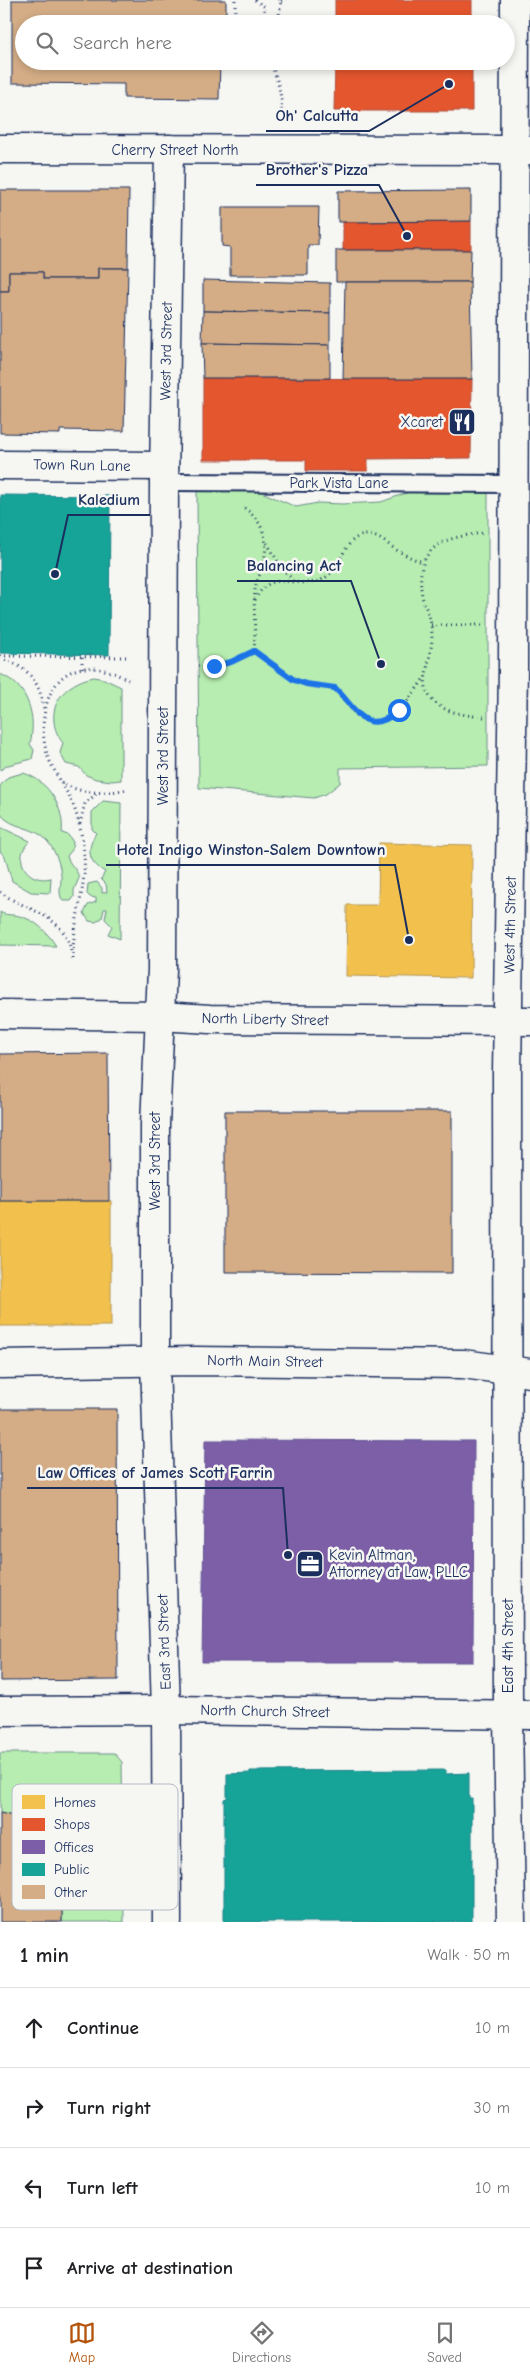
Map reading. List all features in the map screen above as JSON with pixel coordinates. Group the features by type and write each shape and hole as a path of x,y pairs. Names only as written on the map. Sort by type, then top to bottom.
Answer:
{"main road":[{"name":"West 4th Street","path":"515,0 522,150 513,484 522,667 519,1371"},
{"name":"Cherry Street North","path":"0,149 522,150"},
{"name":"West 3rd Street","path":"155,1362 155,1125 162,960 164,474 169,150"},
{"name":"Town Run Lane","path":"0,465 164,474"},
{"name":"North Liberty Street","path":"0,1014 160,1016 210,1019 519,1021"},
{"name":"North Main Street","path":"0,1364 196,1360 463,1364 519,1371"},
{"name":"East 3rd Street","path":"155,1362 166,1710 166,1784"},
{"name":"East 4th Street","path":"511,1922 519,1715 519,1371"},
{"name":"North Church Street","path":"0,1711 166,1710 519,1715"}],"lane":[{"name":"Park Vista Lane","path":"164,474 513,484"}],"path":[{"path":"235,0 235,15"},
{"path":"255,0 265,7 263,15"},
{"path":"279,15 280,0 286,0"},
{"path":"274,70 280,85 282,101 281,118"},
{"path":"238,504 255,516 284,572 294,581"},
{"path":"488,533 451,537 439,542 431,549 423,562 421,580 422,597 432,625 432,642 425,676 426,690 431,700 441,708 454,714 488,718"},
{"path":"254,603 260,590 266,584 275,581 316,583 326,578 334,570 350,543 359,536 368,535 378,538 401,553 423,562"},
{"path":"254,651 254,603 256,586 266,553 266,540"},
{"path":"432,625 488,625"},
{"path":"198,666 224,665 254,651"},
{"path":"254,651 294,680 306,684 335,688 359,717 377,722 393,715 412,695 425,676"},
{"path":"82,656 82,668"},
{"path":"0,657 128,657"},
{"path":"0,657 26,669 42,694 47,755 70,798 80,827"},
{"path":"44,714 48,697 58,682 69,672 82,668 98,668 114,672 128,680"},
{"path":"59,780 77,789 104,792"},
{"path":"0,892 54,921 64,932 73,959 84,869 80,818 85,803 96,794 128,789"}],"green space":[{"path":"197,490 259,491 296,507 318,503 381,502 412,491 488,493 488,766 340,768 340,783 326,794 314,798 199,788"},
{"path":"0,674 10,679 24,694 31,712 32,733 30,744 34,750 32,759 8,765 0,770"},
{"path":"94,677 104,679 121,687 121,780 96,779 86,775 79,767 66,764 60,753 63,743 54,725 56,705 71,686"},
{"path":"23,773 40,782 53,796 61,814 62,833 68,835 73,842 72,850 67,856 79,878 74,890 74,897 71,901 63,901 61,898 60,866 48,842 37,833 10,822 0,813 0,786 8,777"},
{"path":"103,801 121,803 120,939 108,934 112,926 105,919 107,909 104,909 102,918 96,922 89,921 84,913 88,905 96,902 96,898 90,897 87,894 88,884 97,882 102,888 102,893 107,892 106,884 101,879 105,872 95,864 90,855 91,845 96,833 92,829 92,812"},
{"path":"0,827 30,841 24,848 22,855 24,868 35,877 42,879 51,878 50,893 31,892 12,881 5,857 0,851"},
{"path":"0,912 31,920 45,931 56,946 0,945"},
{"path":"0,1753 114,1753 122,1762 122,1784 12,1784 12,1816 0,1813"},
{"path":"62,1910 124,1910 124,1922 62,1922"}],"building: Homes":[{"path":"379,843 472,845 471,978 346,976 347,905 378,905"},
{"path":"0,1201 111,1201 111,1326 0,1326"}],"building: Shops":[{"path":"335,0 472,0 472,15 335,15"},
{"path":"335,70 472,70 472,111 334,111"},
{"path":"471,221 471,250 343,250 343,222"},
{"path":"203,378 472,379 471,458 368,459 368,471 306,471 306,460 203,460"}],"building: Offices":[{"path":"205,1440 474,1441 473,1662 202,1662"}],"building: Public":[{"path":"0,495 110,496 109,655 0,653"},
{"path":"446,1770 446,1774 469,1773 469,1798 472,1798 472,1922 224,1922 224,1799 227,1798 227,1774 250,1773 250,1771"}],"building: Other":[{"path":"12,0 226,0 226,15 15,15 15,70 220,70 219,99 124,98 124,84 12,83"},
{"path":"0,190 129,190 128,268 98,268 98,279 43,279 43,272 9,272 9,291 0,291"},
{"path":"471,190 471,221 338,222 338,191"},
{"path":"222,207 319,207 318,245 308,245 308,275 230,275 230,247 222,246"},
{"path":"336,250 471,250 470,282 336,282"},
{"path":"98,268 128,268 124,431 60,430 60,434 0,433 0,291 9,291 9,272 43,272 43,279 98,279"},
{"path":"203,280 330,283 330,313 203,311"},
{"path":"345,282 470,282 472,379 343,379"},
{"path":"203,311 330,313 330,345 202,343"},
{"path":"202,343 330,345 330,378 203,378"},
{"path":"108,1053 109,1201 0,1201 0,1054"},
{"path":"225,1111 452,1111 452,1273 225,1272"},
{"path":"0,1409 117,1409 118,1680 0,1681"},
{"path":"0,1813 12,1816 12,1910 62,1910 62,1922 0,1922"}],"place":[{"name":"Oh' Calcutta","path":"449,84"},
{"name":"Brother's Pizza","path":"407,236"},
{"name":"Xcaret","path":"462,422"},
{"name":"Kaledium","path":"55,574"},
{"name":"Balancing Act","path":"381,664"},
{"name":"Hotel Indigo Winston-Salem Downtown","path":"409,940"},
{"name":"Law Offices of James Scott Farrin","path":"288,1555"},
{"name":"Kevin Altman, Attorney at Law, PLLC","path":"310,1564"}],"route":[{"path":"214,666 224,665 254,651 294,680 306,684 335,688 342,694 359,717 377,722 393,715 399,710"}]}
